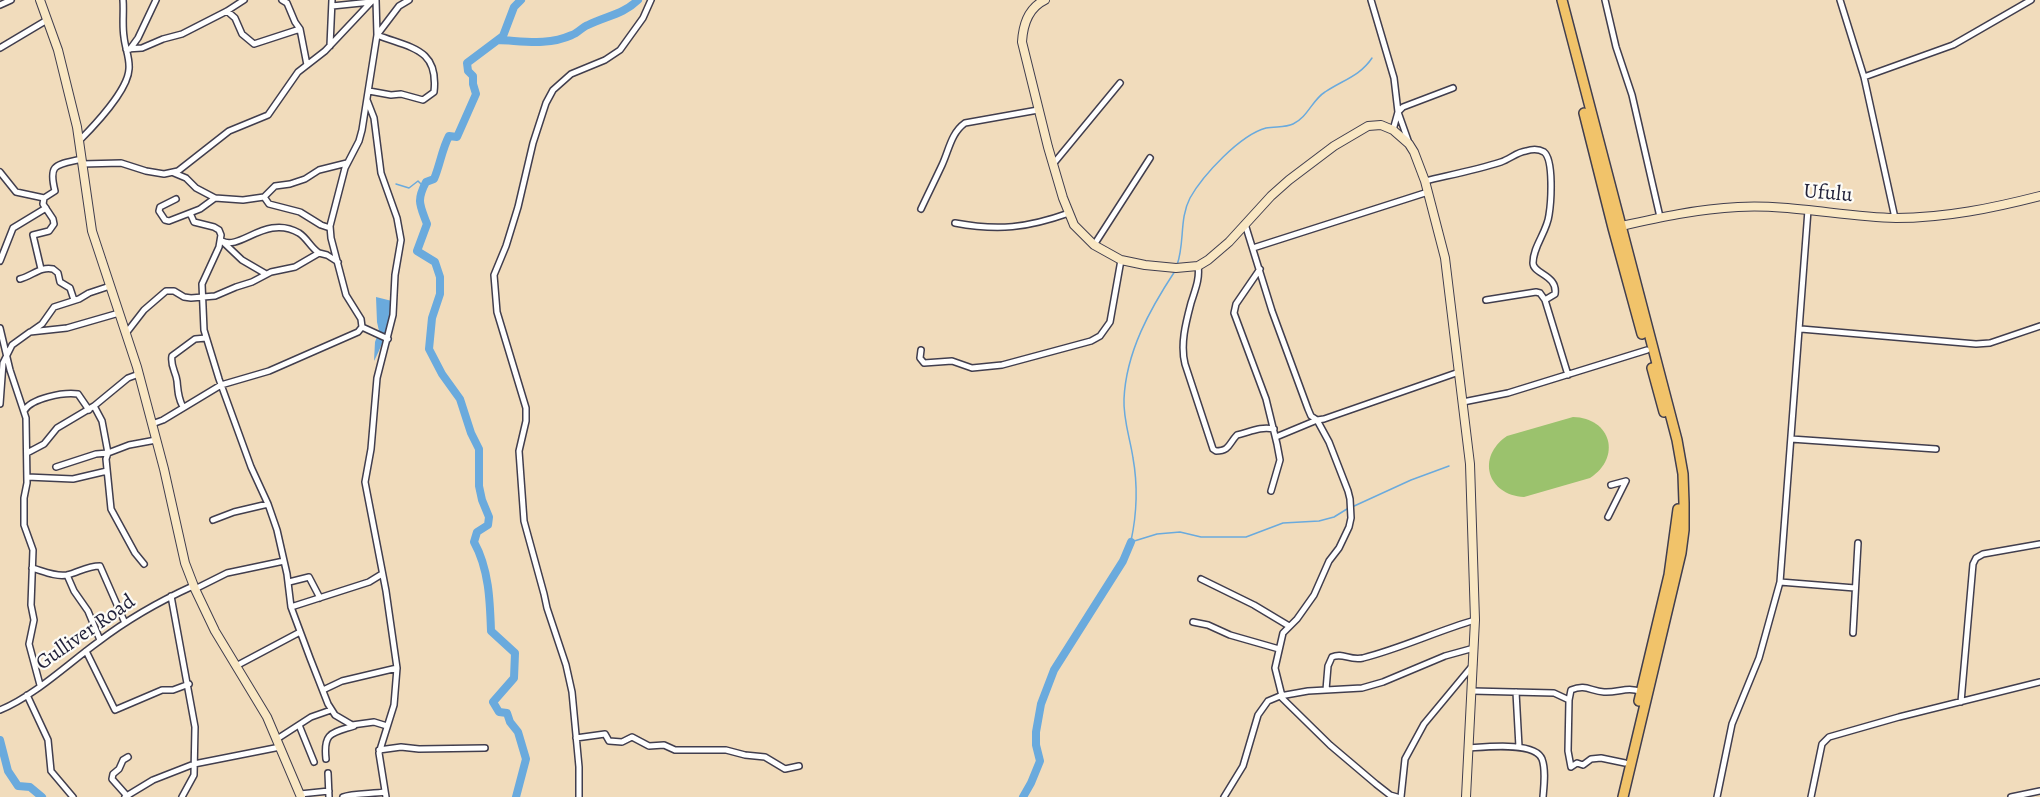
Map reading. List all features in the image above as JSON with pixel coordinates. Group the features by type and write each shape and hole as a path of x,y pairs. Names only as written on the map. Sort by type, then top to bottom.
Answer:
{"highway":[{"path":"1557,0 1672,442 1678,506 1669,575 1618,797"},
{"path":"1562,0 1616,227 1664,387 1683,474 1684,530 1681,553 1623,797"}],"street":[{"path":"0,5 11,0"},
{"path":"40,0 65,76 79,141 92,231 139,374 185,563 215,631 259,703 301,795 329,794 328,773"},
{"path":"79,141 94,126 126,81 129,66 128,49 124,36 123,0"},
{"path":"128,49 146,22 156,0"},
{"path":"128,49 142,48 176,36 244,0"},
{"path":"282,0 287,3 300,29 307,65"},
{"path":"377,35 399,6 409,0"},
{"path":"579,797 579,767 572,692 524,521 519,451 526,421 526,408 497,312 494,275 506,246 521,195 528,159 550,94 571,74 605,60 620,50 643,18 651,0"},
{"path":"1045,0 1029,14 1022,30 1022,42 1038,110 1074,225 1094,245 1121,260 1159,267 1198,266 1215,255 1284,184 1351,135 1372,125 1381,125 1393,130 1409,144"},
{"path":"1371,0 1394,78 1398,112 1425,181 1445,258 1463,402 1470,464 1475,620 1466,797"},
{"path":"1605,0 1616,47 1632,95 1660,217"},
{"path":"1840,0 1864,77 1895,218"},
{"path":"1864,77 1953,45 2031,0"},
{"path":"362,327 361,320 346,296 330,228 347,163 359,141 369,91 377,35 373,1"},
{"path":"330,46 332,3 373,1"},
{"path":"174,173 229,131 268,115 298,72 330,46 373,1"},
{"path":"227,11 235,18 242,34 254,44 300,29"},
{"path":"0,48 47,20"},
{"path":"369,91 391,95 401,94 423,100 434,92 435,85 429,59 425,54 418,49 377,35"},
{"path":"1054,163 1120,83"},
{"path":"1393,130 1398,112 1408,105 1453,88"},
{"path":"343,797 386,795 379,756 396,696 397,668 365,482 371,449 376,378 388,339 395,304 395,275 401,240 397,218 381,173 374,118 367,100"},
{"path":"921,209 944,162 952,139 965,123 1038,110"},
{"path":"1425,181 1498,163 1525,151 1540,150 1546,154 1550,170 1550,212 1539,239 1533,265 1535,270 1547,276 1555,288 1555,294 1545,300"},
{"path":"1094,245 1150,158"},
{"path":"0,172 16,192 44,198 55,191 51,176 53,169 61,164 82,161 121,163 159,174 174,173 186,178 196,188 215,198 243,200 264,197 275,186 297,182 319,171 347,163"},
{"path":"1253,248 1428,192"},
{"name":"Ufulu","path":"1616,227 1700,210 1739,207 1808,210 1895,218 1940,215 1968,212 2040,196"},
{"path":"264,197 269,204 300,212 330,228"},
{"path":"41,269 32,237 49,231 54,224 42,201 44,198"},
{"path":"176,200 160,207 161,216 169,221 200,209 215,198"},
{"path":"0,261 13,228 46,208"},
{"path":"1717,797 1732,724 1759,658 1780,582 1808,210"},
{"path":"190,213 194,222 219,230 222,241 242,260 266,274"},
{"path":"955,223 989,228 1012,228 1043,222 1069,213"},
{"path":"1245,224 1272,311 1308,409 1329,442 1348,491 1351,507 1350,523 1314,595 1283,633 1275,668 1281,696 1329,745 1390,795 1399,797 1405,759 1419,732 1473,665"},
{"path":"222,241 231,243 275,227 300,234 319,253 338,262"},
{"path":"222,241 202,284 206,338 251,467 277,530 289,582 291,607 300,632 331,710 344,722 356,725"},
{"path":"127,332 144,310 166,291 174,291 191,298 222,294 266,274 295,267 319,253"},
{"path":"921,350 920,358 924,363 946,360 966,367 984,368 1091,341 1100,336 1110,322 1121,260"},
{"path":"1198,266 1198,277 1182,350 1213,449 1225,450 1229,448 1237,435 1254,429 1274,429"},
{"path":"20,279 41,269 56,270 60,282 70,288 74,300"},
{"path":"1260,269 1234,306 1233,313 1266,399 1276,437 1280,460 1271,490"},
{"path":"0,404 1,373 6,355 12,345 42,324 52,308 110,286"},
{"path":"1486,300 1540,293 1545,300 1568,375"},
{"path":"30,332 67,328 119,313"},
{"path":"1800,329 1976,344 1990,343 2040,326"},
{"path":"362,327 388,339"},
{"path":"152,424 163,420 221,385 269,371 357,332 362,327"},
{"path":"0,328 27,423 24,525 33,550 31,605 34,620 30,647 40,685"},
{"path":"183,407 178,397 172,356 195,339 206,338"},
{"path":"1463,402 1508,393 1647,350"},
{"path":"1276,437 1317,420 1459,372"},
{"path":"27,453 44,444 57,428 92,408 128,378 139,374"},
{"path":"24,411 30,404 67,393 78,394 92,408 102,421 108,453 106,459 111,510 135,553 144,564"},
{"path":"56,467 129,445 156,440"},
{"path":"1791,440 1935,449"},
{"path":"27,477 73,479 107,471"},
{"path":"1608,517 1626,481 1611,485"},
{"path":"213,520 234,512 268,504"},
{"path":"1852,633 1858,543"},
{"path":"1960,702 1973,564 1976,558 1983,554 2040,544"},
{"name":"Gulliver Road","path":"0,710 27,695 124,623 171,596 226,573 284,561"},
{"path":"32,568 66,575 84,568 100,566 124,623"},
{"path":"291,607 369,582 382,574"},
{"path":"66,575 88,611 100,640"},
{"path":"289,582 309,577 320,598"},
{"path":"1201,579 1254,605 1289,626"},
{"path":"1780,582 1855,588"},
{"path":"171,596 189,684 195,727 194,776 185,795"},
{"path":"1326,690 1328,666 1332,657 1341,655 1351,659 1375,655 1475,620"},
{"path":"1193,622 1279,649"},
{"path":"236,666 300,632"},
{"path":"1224,797 1243,766 1263,707 1268,701 1281,696 1362,688 1383,682 1445,656 1474,648"},
{"path":"86,651 115,710 162,690 173,690 189,684"},
{"path":"323,690 342,681 397,668"},
{"path":"1811,797 1822,744 1829,737 2040,682"},
{"path":"1625,763 1601,758 1591,759 1583,765 1577,763 1571,767 1568,751 1571,690 1584,687 1604,692 1629,688 1641,692"},
{"path":"1472,691 1554,693 1569,700"},
{"path":"1516,692 1519,747"},
{"path":"27,695 48,740 51,771 73,797"},
{"path":"128,757 123,760 112,779 126,797 153,780 194,764 279,743 311,717 331,710"},
{"path":"326,759 325,744 328,738 336,732 374,722 387,726"},
{"path":"299,725 314,762"},
{"path":"576,738 605,734 609,741 622,742 632,737 649,746 664,745 675,750 726,750 765,757 785,769 799,766"},
{"path":"380,750 401,747 485,748"},
{"path":"1469,748 1519,747 1534,750 1542,759 1544,783 1542,797"},
{"path":"2011,797 2040,791"}],"green space":[{"path":"1573,417 1586,419 1604,431 1609,450 1600,469 1590,478 1524,497 1511,495 1501,490 1490,474 1489,464 1491,454 1497,445 1507,436"}],"water":[{"path":"376,297 392,301 386,332 374,361 375,342 379,331"}],"waterway":[{"path":"516,797 526,759 518,732 510,722 507,713 499,712 493,702 514,678 515,653 491,631 486,574 474,542 477,532 488,525 489,517 479,486 479,449 460,399 442,374 429,349 432,318 440,294 440,277 435,262 417,251 427,224 420,203 423,188 426,182 434,179 449,136 457,137 476,94 473,76 468,71 467,63 503,36 514,7 521,0"},
{"path":"498,40 554,41 621,12 638,0"},
{"path":"1177,265 1183,223 1190,198 1223,157 1256,132 1266,128 1290,125 1298,121 1321,95 1357,74 1372,58"},
{"path":"396,184 409,188 418,181 424,187"},
{"path":"1131,541 1136,510 1136,489 1135,468 1125,414 1126,382 1134,348 1148,316 1175,271"},
{"path":"1352,507 1411,480 1449,466"},
{"path":"1131,542 1157,534 1180,532 1201,537 1246,537 1283,523 1319,521 1334,517 1347,509"},
{"path":"1023,797 1040,761 1036,732 1041,704 1054,670 1123,561 1131,542"},
{"path":"0,740 8,771 18,786 30,787 42,797"}]}
